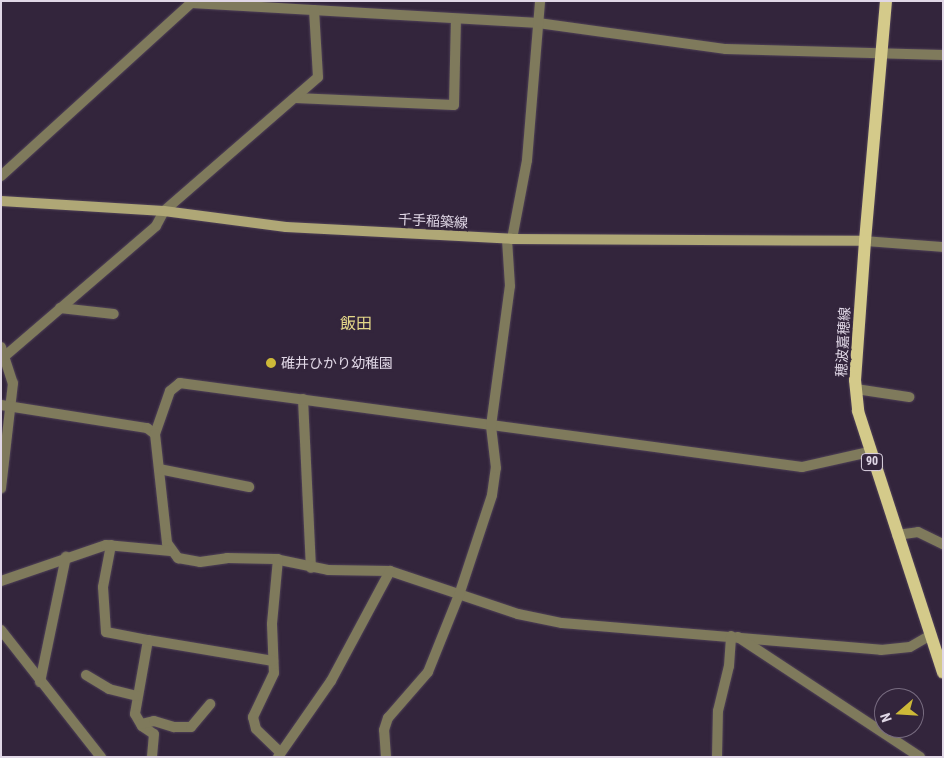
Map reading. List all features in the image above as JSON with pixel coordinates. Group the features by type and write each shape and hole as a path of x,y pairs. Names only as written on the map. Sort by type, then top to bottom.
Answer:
{"main road":[{"name":"穂波嘉穂線","path":"886,1 865,241 856,389 858,411 869,452 943,673"},
{"name":"千手稲築線","path":"1,201 164,211 286,227 509,239 865,241"}],"street":[{"path":"386,757 384,730 388,718 428,672 459,595 492,495 496,468 491,426 510,286 509,239 527,160 540,1"},
{"path":"1,176 193,2 456,20 538,23 726,49 882,55 943,55"},
{"path":"1,488 13,406 13,383 3,352 60,308 156,226 164,211 318,77 314,10"},
{"path":"295,98 454,105 456,20"},
{"path":"865,241 943,246"},
{"path":"60,308 114,314"},
{"path":"170,552 164,528 155,434 170,390 180,383 802,467 869,452"},
{"path":"856,389 909,397"},
{"path":"304,399 311,568"},
{"path":"1,405 146,428 155,434"},
{"path":"158,469 249,487"},
{"path":"897,534 918,532 943,544"},
{"path":"110,545 104,587 106,632 273,661"},
{"path":"1,581 110,545 170,552 178,558 200,562 227,558 278,559 311,568 390,571 518,614 562,624 895,650 910,647 931,635"},
{"path":"40,682 66,558"},
{"path":"278,559 272,624 272,682 253,717 256,729 279,754 331,681 390,571"},
{"path":"1,630 40,682 101,757"},
{"path":"717,757 718,711 734,636"},
{"path":"734,636 920,757"},
{"path":"148,640 135,714 141,724 154,734 152,757"},
{"path":"86,675 109,689 137,696"},
{"path":"141,724 154,722 174,727 191,727 210,704"}],"place":[{"name":"碓井ひかり幼稚園","path":"271,363"}],"district":[{"name":"飯田","path":"356,324"}]}
